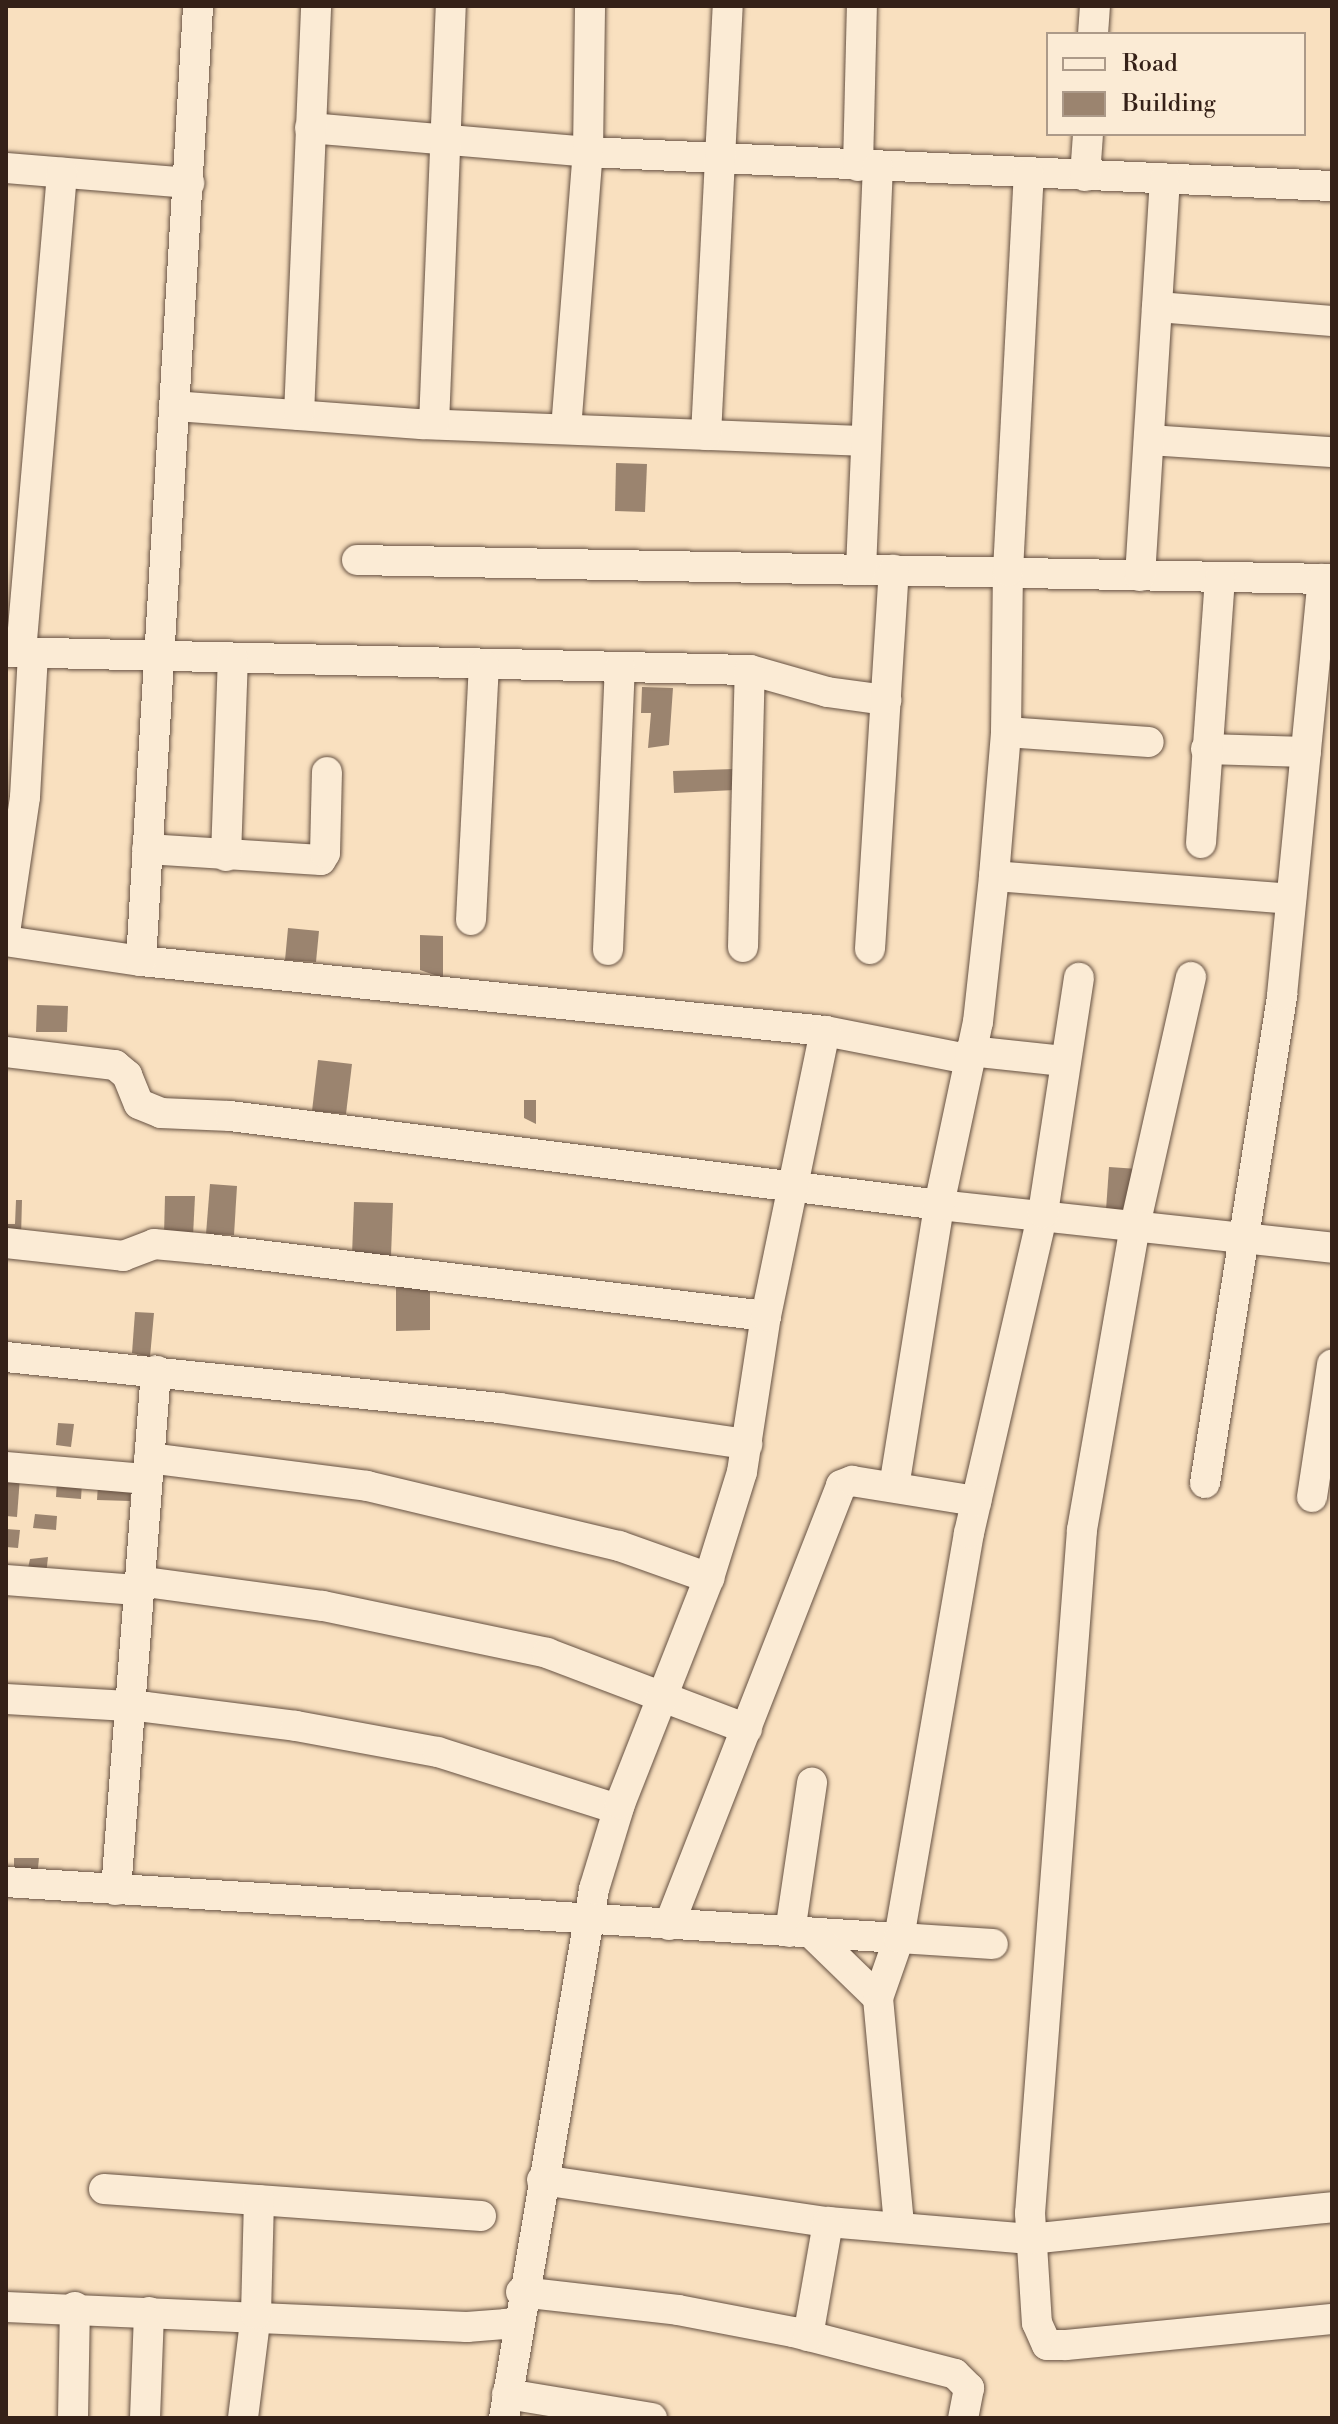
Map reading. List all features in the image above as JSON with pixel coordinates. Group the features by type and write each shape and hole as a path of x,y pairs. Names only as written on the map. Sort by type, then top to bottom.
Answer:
{"street":[{"path":"141,961 198,6"},
{"path":"299,415 316,6"},
{"path":"434,424 451,6"},
{"path":"566,429 588,152 590,6"},
{"path":"706,435 728,6"},
{"path":"861,570 866,441 868,166 862,6"},
{"path":"1093,32 1095,6"},
{"path":"310,128 588,152 1029,175 1332,186"},
{"path":"1085,176 1088,136"},
{"path":"6,168 189,183"},
{"path":"6,926 10,875 25,797 20,652 62,173"},
{"path":"894,1487 939,1205 978,1022 994,876 1006,732 1008,571 1029,175"},
{"path":"1140,576 1165,179"},
{"path":"1157,307 1332,321"},
{"path":"174,406 434,424 866,441"},
{"path":"1149,440 1332,452"},
{"path":"357,560 1328,579 1291,899 1205,1483"},
{"path":"870,949 894,570"},
{"path":"1201,843 1220,579"},
{"path":"20,652 158,658 750,670 827,692 886,700"},
{"path":"226,856 233,659"},
{"path":"471,920 484,665"},
{"path":"608,950 620,668"},
{"path":"743,947 750,670"},
{"path":"1006,732 1149,742"},
{"path":"1206,749 1306,752"},
{"path":"147,849 226,856 324,858 327,772"},
{"path":"994,876 1291,899"},
{"path":"6,941 141,961 825,1031 969,1055 1063,1061"},
{"path":"1191,977 1135,1226 1082,1530 1030,2239 1037,2323 1047,2345 1332,2319"},
{"path":"899,2225 878,1998 899,1938 976,1501 1043,1213 1063,1061 1079,978"},
{"path":"652,2418 505,2406 521,2292 589,1918 618,1809 709,1578 747,1444 766,1316 825,1031"},
{"path":"6,1052 115,1065 127,1075 139,1104 161,1113 230,1116 939,1205 1043,1213 1243,1241 1332,1248"},
{"path":"6,1243 123,1256 154,1244 209,1249 766,1316"},
{"path":"6,1357 598,1420 747,1444"},
{"path":"116,1890 127,1706 156,1371"},
{"path":"1312,1497 1331,1378"},
{"path":"6,1467 148,1468 367,1486 604,1542 709,1578"},
{"path":"669,1925 841,1485 852,1481 976,1501"},
{"path":"6,1580 138,1586 323,1606 547,1653 747,1729"},
{"path":"6,1699 127,1706 296,1726 438,1752 618,1809"},
{"path":"800,1932 812,1783"},
{"path":"6,1882 993,1944"},
{"path":"800,1932 878,1998"},
{"path":"542,2180 828,2222 899,2225 1030,2239 1332,2207"},
{"path":"104,2189 481,2216"},
{"path":"243,2418 256,2314 259,2200"},
{"path":"808,2336 828,2222"},
{"path":"521,2292 678,2310 808,2336 965,2379 969,2388 963,2418"},
{"path":"6,2307 256,2314 467,2327 518,2323"},
{"path":"73,2418 75,2307"},
{"path":"145,2418 149,2312"}],"building":[{"path":"616,463 647,464 645,512 615,511"},
{"path":"642,687 673,688 669,745 648,748 651,713 641,713"},
{"path":"734,769 735,790 674,793 673,771"},
{"path":"288,928 319,931 316,962 285,960"},
{"path":"420,935 443,936 443,978 420,970"},
{"path":"37,1005 68,1006 67,1032 36,1032"},
{"path":"318,1060 352,1064 346,1114 312,1111"},
{"path":"524,1100 536,1100 536,1124 524,1118"},
{"path":"1109,1167 1138,1169 1135,1212 1106,1210"},
{"path":"210,1184 237,1186 234,1235 206,1234"},
{"path":"165,1196 195,1196 193,1236 164,1235"},
{"path":"16,1200 22,1200 21,1238 6,1237 7,1224 15,1224"},
{"path":"354,1202 393,1203 391,1256 352,1255"},
{"path":"396,1284 430,1284 430,1330 396,1331"},
{"path":"135,1312 154,1313 150,1357 132,1353"},
{"path":"58,1423 74,1424 71,1447 56,1445"},
{"path":"6,1476 20,1477 17,1517 6,1516"},
{"path":"57,1480 82,1483 81,1499 56,1497"},
{"path":"98,1484 131,1485 130,1501 97,1500"},
{"path":"35,1514 57,1516 56,1530 33,1528"},
{"path":"6,1529 20,1530 18,1548 6,1547"},
{"path":"48,1557 46,1575 27,1573 30,1559"},
{"path":"14,1858 39,1858 37,1878 14,1877"}]}
